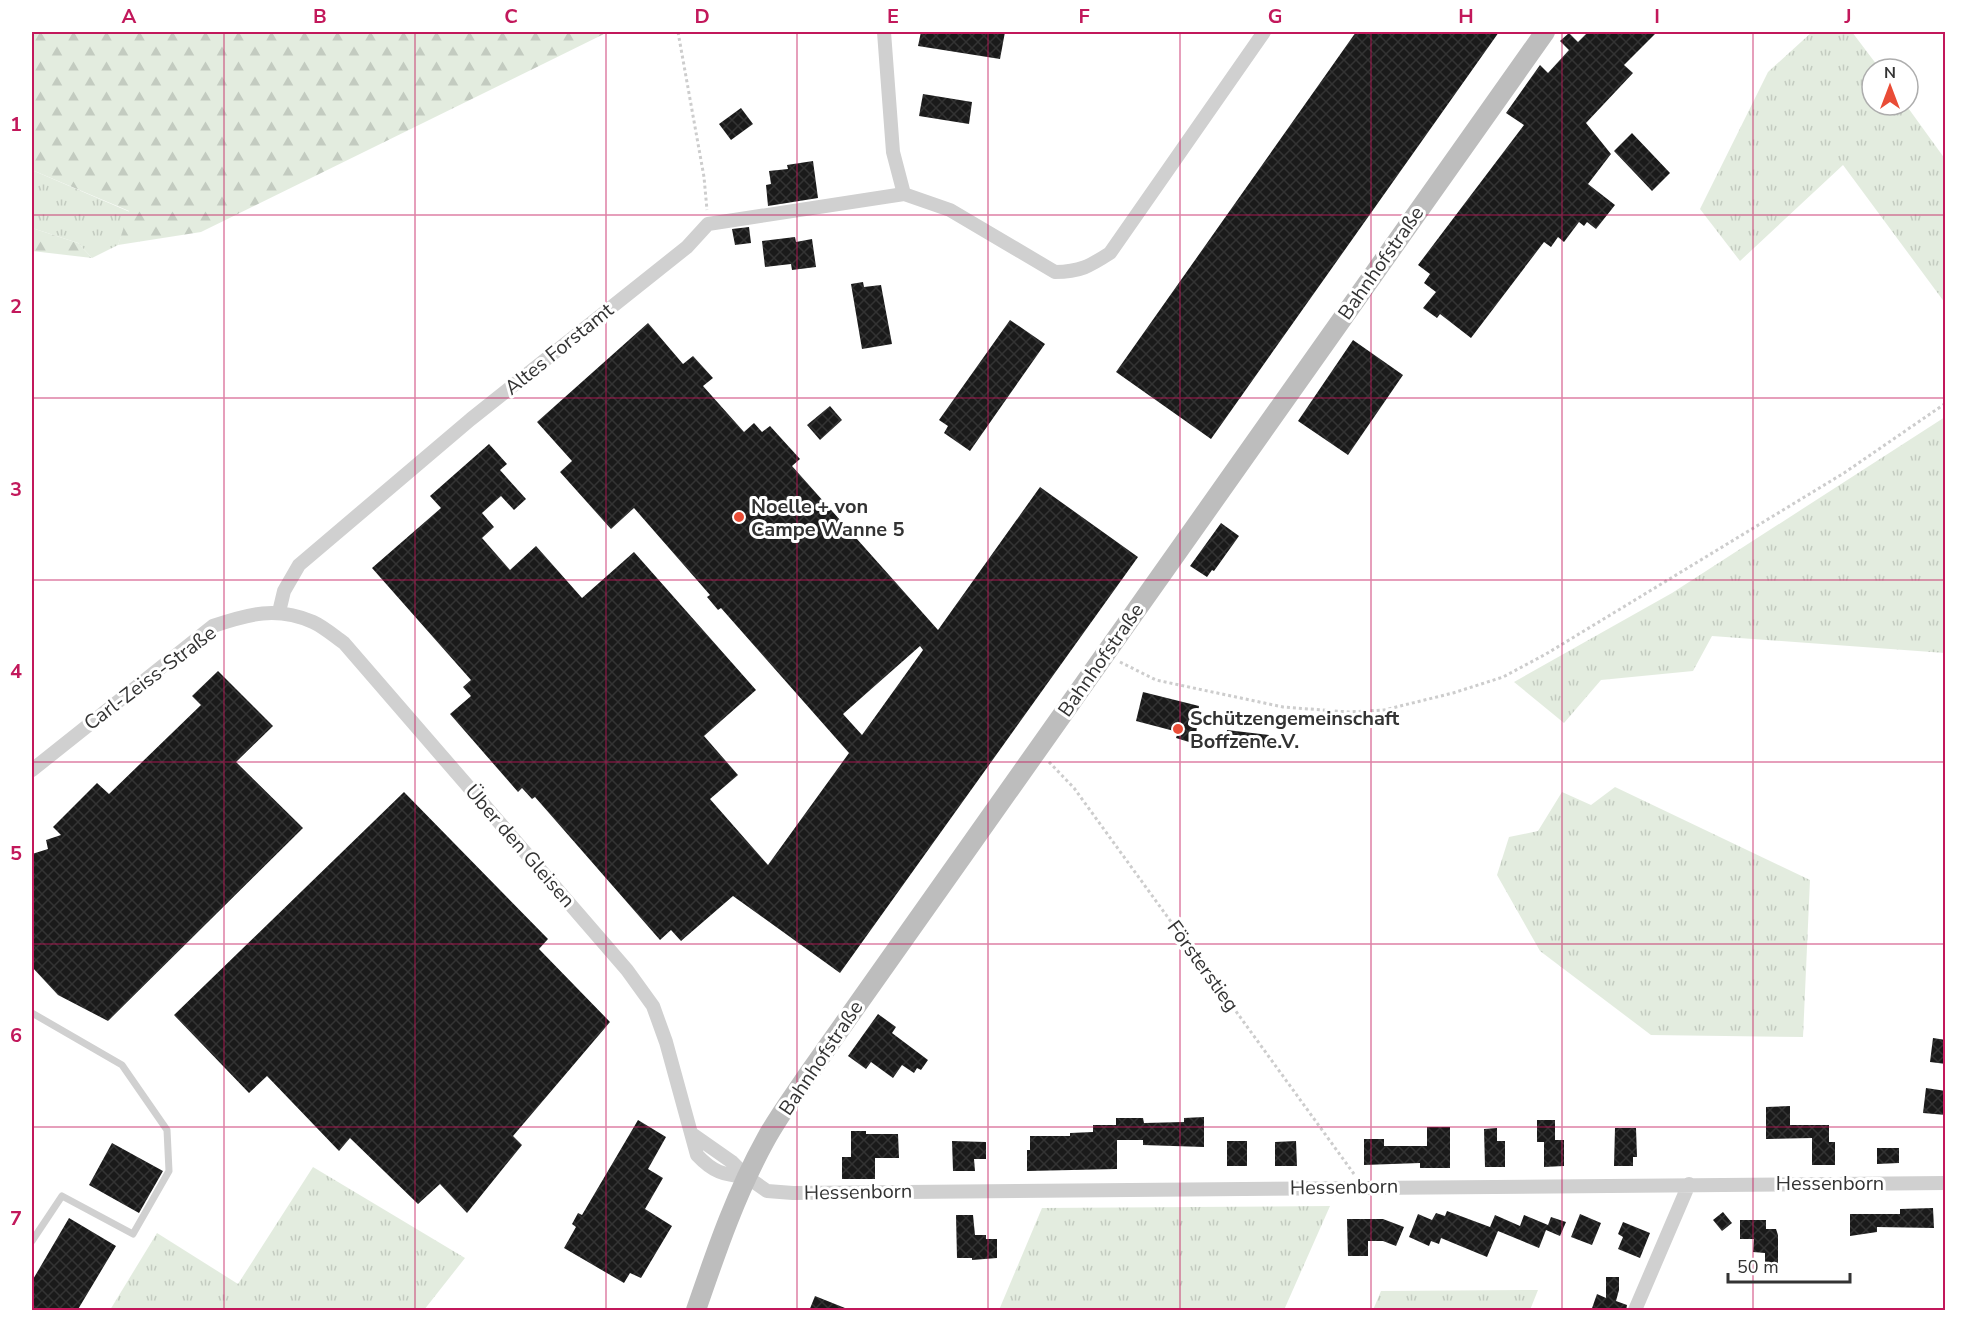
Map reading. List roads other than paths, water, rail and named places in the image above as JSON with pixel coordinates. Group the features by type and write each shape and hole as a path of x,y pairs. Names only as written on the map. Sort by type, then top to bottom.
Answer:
{"main road":[{"name":"Bahnhofstraße","path":"696,1311 722,1234 747,1177 767,1137 807,1076 1545,32"}],"street":[{"path":"884,32 893,152 904,194 950,210 1055,272 1073,272 1088,268 1110,253 1264,32"},
{"name":"Altes Forstamt","path":"279,612 284,591 299,565 476,415 687,247 708,224 904,194"},
{"name":"Carl-Zeiss-Straße","path":"32,770 213,626 248,615 279,612"},
{"name":"Über den Gleisen","path":"279,612 314,622 344,643 627,970 654,1006 692,1134 732,1162 747,1177"},
{"name":"Hessenborn","path":"747,1177 767,1191 793,1193 1946,1183"},
{"path":"1635,1311 1689,1184"}],"lane":[{"path":"32,1013 122,1065 167,1130 169,1171 134,1234 62,1196 32,1241"}],"place":[{"name":"Noelle + von Campe Wanne 5","path":"739,517"},
{"name":"Schützengemeinschaft Boffzen e.V.","path":"1178,729"}]}
